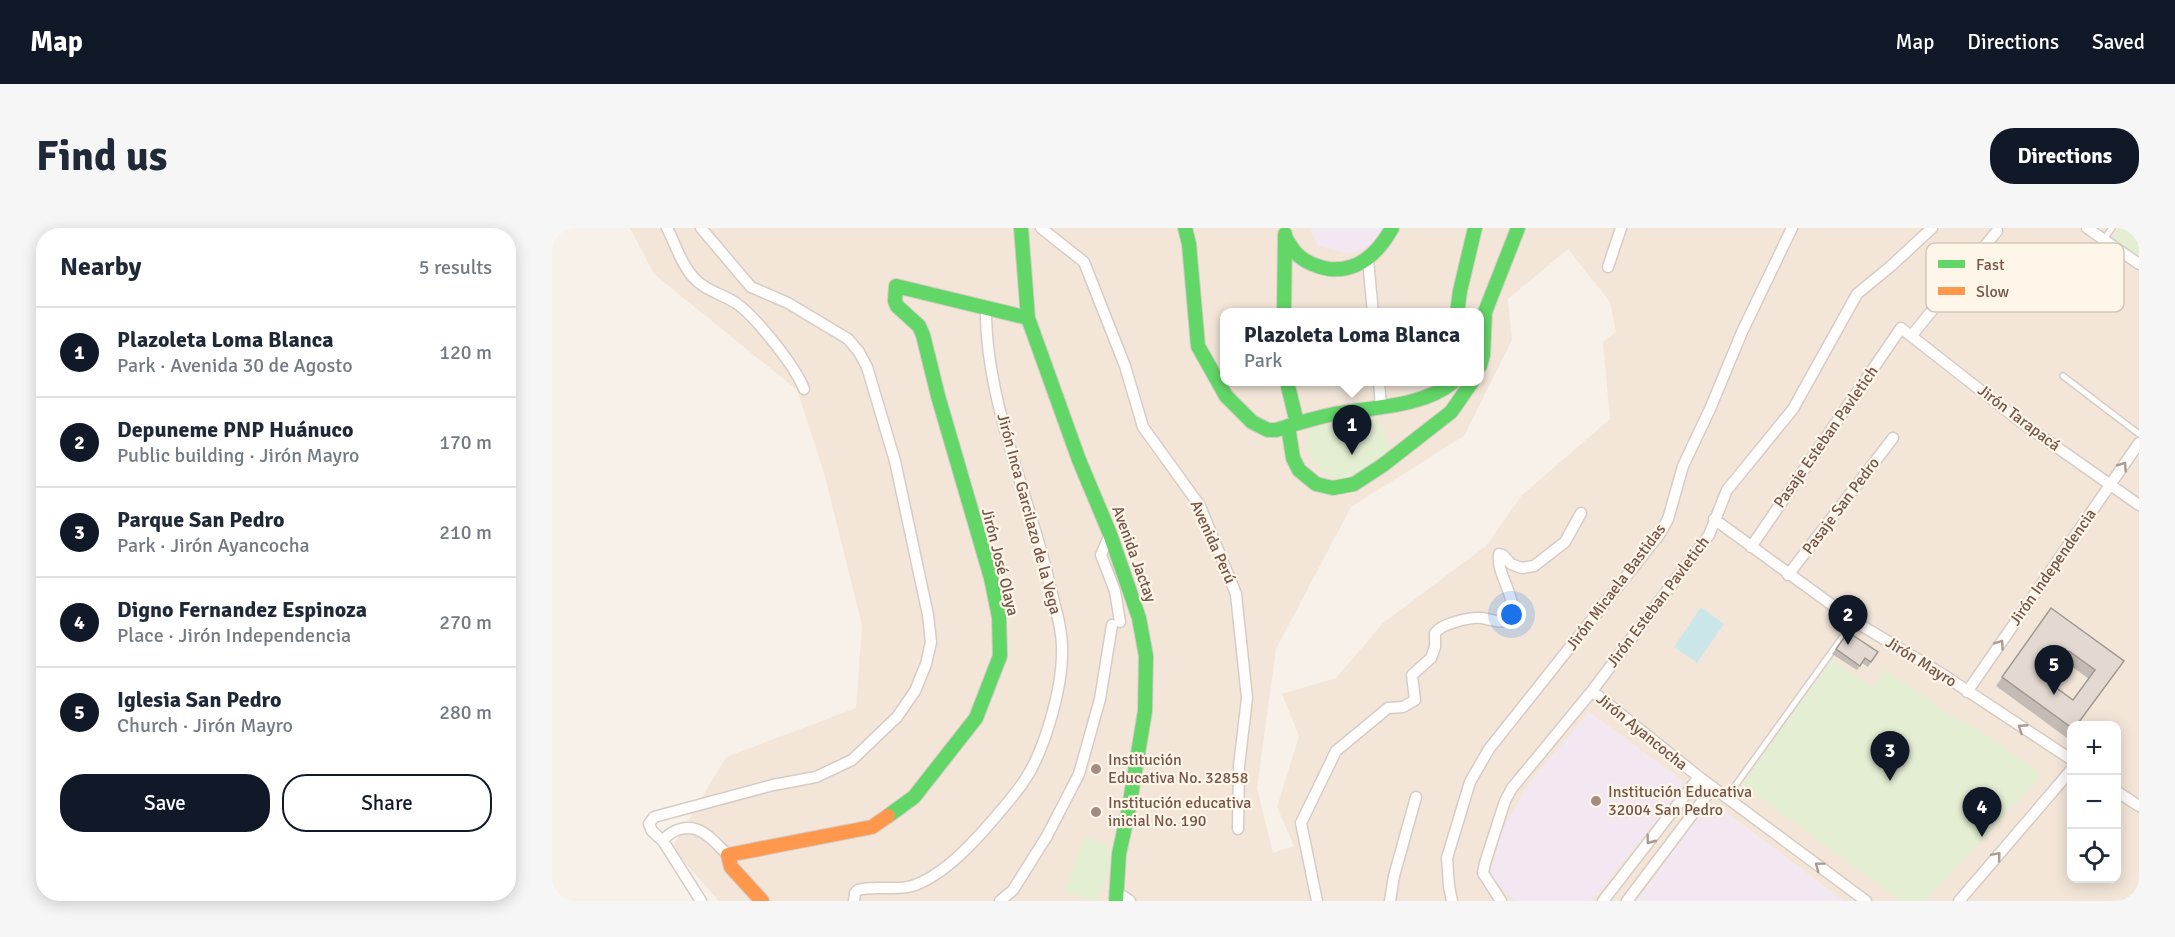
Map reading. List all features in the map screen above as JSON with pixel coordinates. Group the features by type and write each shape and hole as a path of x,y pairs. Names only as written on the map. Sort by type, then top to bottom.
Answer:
{"street":[{"path":"667,228 692,276 702,285 736,303 756,323 784,354 804,388"},
{"path":"700,228 751,287 788,303 848,339 859,352 867,367 894,461 928,615 931,642 926,664 915,691 897,717 852,760 816,777 773,785 654,817 649,824 652,831 663,841 701,901"},
{"name":"Avenida Jactay","path":"1022,228 1028,318 1076,450 1110,534 1139,618 1146,656 1145,711 1119,854 1116,896"},
{"name":"Avenida Perú","path":"1041,228 1084,262 1125,366 1143,427 1200,506 1236,594 1247,698 1239,766 1238,829"},
{"path":"1185,228 1189,243 1198,346 1226,396 1252,422 1268,430 1335,414 1381,407 1441,392 1450,386"},
{"path":"1285,232 1300,258 1313,266 1331,269 1351,267 1368,260 1387,238 1392,228"},
{"path":"1457,308 1458,295 1470,256 1475,228"},
{"path":"1484,334 1485,312 1518,228"},
{"path":"1608,267 1621,228"},
{"name":"Jirón Micaela Bastidas","path":"1452,901 1447,858 1470,782 1489,749 1522,711 1659,535 1668,519 1683,466 1791,228"},
{"name":"Jirón Esteban Pavletich","path":"1501,901 1484,873 1485,863 1505,801 1512,788 1592,692 1709,535 1727,490 1793,409 1857,294 1932,228"},
{"path":"2087,228 2110,243"},
{"path":"1987,243 1997,231"},
{"path":"1284,308 1285,232"},
{"path":"2124,253 2139,264"},
{"path":"1368,260 1373,308"},
{"name":"Jirón José Olaya","path":"728,855 872,827 914,797 976,718 1000,656 999,617 991,578 938,396 923,335 919,326 897,306 896,286 986,308"},
{"path":"986,308 1028,318"},
{"name":"Jirón Inca Garcilazo de la Vega","path":"854,901 858,890 911,886 934,876 955,857 986,828 1027,777 1051,722 1062,652 1057,614 1000,406 987,345 986,308"},
{"path":"1912,335 1931,312"},
{"name":"Jirón Tarapacá","path":"1901,328 2021,422 2139,505"},
{"name":"Pasaje Esteban Pavletich","path":"1751,547 1901,328"},
{"path":"1288,386 1293,424 1293,458 1299,470 1316,484 1333,488 1354,484 1383,465 1451,412 1469,386"},
{"path":"1379,386 1381,407"},
{"name":"Pasaje San Pedro","path":"1788,575 1893,438"},
{"name":"Jirón Independencia","path":"1967,692 2139,443"},
{"path":"1317,901 1301,823 1336,751 1388,708 1403,707 1416,700 1412,675 1431,658 1435,647 1435,633 1441,626 1477,618 1505,622 1510,620 1511,599 1499,562 1499,554 1511,564 1522,568 1534,567 1565,542 1581,513"},
{"name":"Jirón Mayro","path":"1714,519 1854,621 1942,674 2067,757"},
{"path":"1000,901 1013,890 1047,836 1078,774 1100,699 1116,624 1115,591 1101,555 1110,534"},
{"name":"Jirón Ayancocha","path":"1592,692 1699,777 1866,901"},
{"path":"1959,901 2067,775"},
{"path":"1604,901 1699,777"},
{"path":"1627,901 1713,787"},
{"path":"2121,794 2139,806"},
{"path":"1390,901 1394,876 1416,796"},
{"path":"663,841 675,830 694,829 702,832 728,855 731,867 762,901"},
{"path":"1116,896 1130,901"}],"lane":[{"path":"2104,239 2112,228"},
{"path":"2063,376 2139,434"},
{"path":"1727,797 1854,621"}],"shaded area":[{"path":"630,228 2139,228 2139,901 719,901 672,848 726,757 856,708 862,626 824,473 797,390 654,274","holes":["1568,249 1610,302 1616,332 1603,342 1610,419 1522,495 1486,546 1383,623 1336,678 1282,694 1299,736 1277,807 1294,846 1273,853 1257,788 1276,649 1351,507 1464,436 1512,340 1508,299"]},
{"path":"1310,228 1390,228 1375,243 1364,249 1348,253 1318,246"},
{"name":"Institución Educativa 32004 San Pedro","path":"1589,712 1681,779 1683,788 1591,901 1514,901 1490,875 1503,828 1530,782"},
{"path":"1714,803 1844,901 1637,901 1706,806"}],"green space":[{"path":"2119,228 2139,228 2139,257 2124,247 2124,243 2118,243 2111,238"},
{"path":"1377,417 1396,461 1343,482 1326,474 1313,461 1307,445 1311,427"},
{"path":"1833,659 1872,688 1885,670 2038,771 2039,778 1925,901 1901,901 1742,784"},
{"path":"1084,837 1116,848 1098,901 1065,892"}],"water":[{"path":"1701,607 1724,624 1697,663 1674,647"}],"building":[{"path":"2051,608 2124,661 2080,721 2067,721 2067,724 2002,677","holes":["2069,651 2095,670 2073,700 2047,681"]},
{"path":"1848,632 1878,652 1871,662 1865,658 1860,666 1836,649"}],"traffic: fast":[{"path":"1021,228 1028,318 1079,460 1110,534 1139,618 1146,656 1145,711 1119,854 1116,901"},
{"path":"1185,228 1189,244 1198,346 1220,385"},
{"path":"1285,237 1295,252 1306,261 1329,269 1340,269 1358,264 1374,253 1392,228"},
{"path":"1458,308 1475,228"},
{"path":"1484,334 1485,312 1518,228"},
{"path":"1284,308 1285,234"},
{"path":"888,816 914,797 976,718 1000,656 999,617 991,578 938,396 923,335 919,326 897,306 896,286 1028,318"},
{"path":"1220,386 1226,396 1252,422 1268,430 1276,430 1334,414 1412,401 1427,397 1447,386"},
{"path":"1288,386 1297,423"},
{"path":"1288,426 1293,458 1299,470 1316,484 1333,488 1354,484 1383,465 1451,412 1469,386"}],"traffic: slow":[{"path":"762,901 731,867 728,855 872,827 888,816"}],"place":[{"name":"Plazoleta Loma Blanca","path":"1352,455"},
{"name":"Depuneme PNP Huánuco","path":"1848,645"},
{"name":"Iglesia San Pedro","path":"2054,695"},
{"name":"Institución Educativa No. 32858","path":"1096,769"},
{"name":"Parque San Pedro","path":"1890,781"},
{"name":"Institución Educativa 32004 San Pedro","path":"1596,801"},
{"name":"Institución educativa inicial No. 190","path":"1096,812"},
{"name":"Digno Fernandez Espinoza","path":"1982,837"}]}
